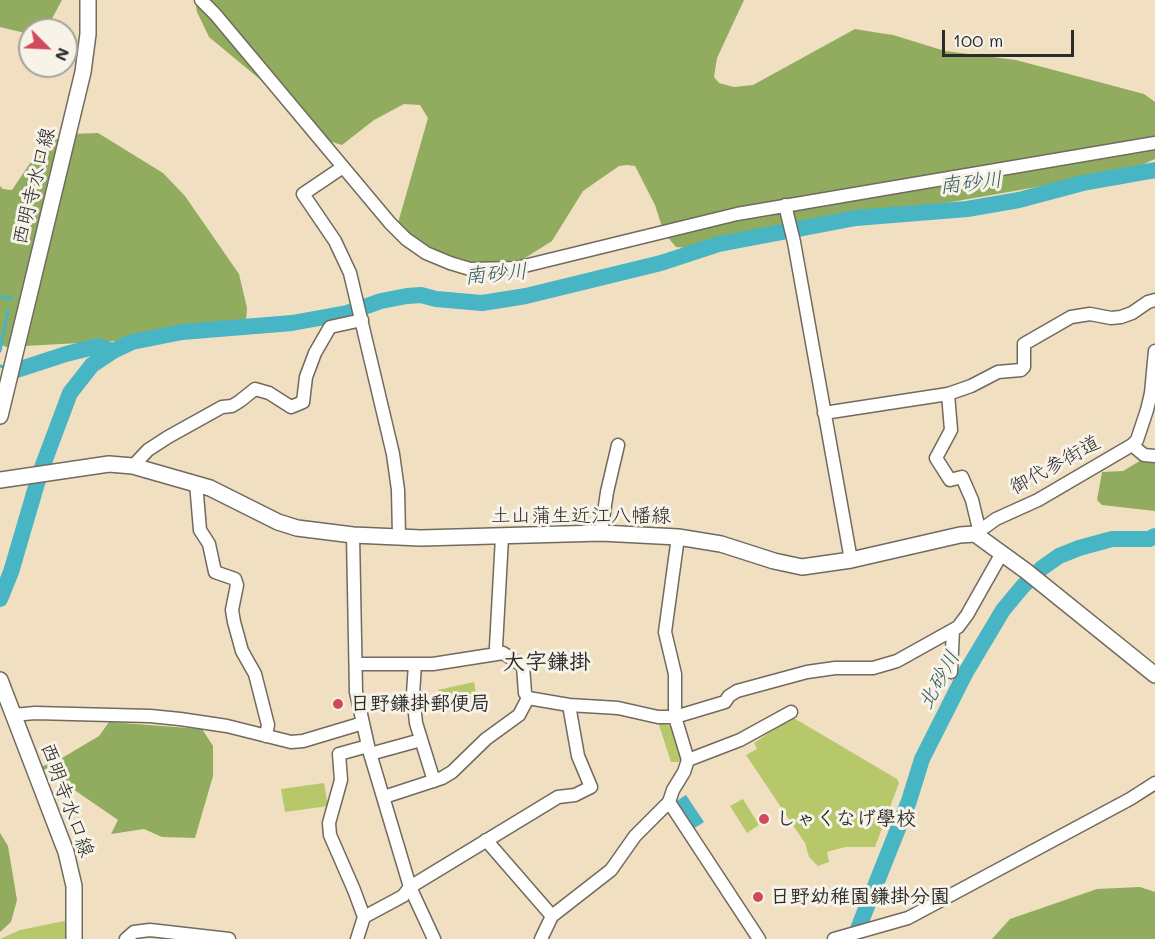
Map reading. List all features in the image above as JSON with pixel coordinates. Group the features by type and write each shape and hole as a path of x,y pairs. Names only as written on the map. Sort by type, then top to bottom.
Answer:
{"main road":[{"name":"西明寺水口線","path":"0,416 83,72 88,34 88,0"},
{"name":"土山蒲生近江八幡線","path":"0,480 109,464 133,466 210,488 278,522 297,528 353,535 502,537 601,533 678,537 721,544 801,567 851,560 977,532"},
{"path":"977,532 1155,675"},
{"name":"西明寺水口線","path":"0,680 66,852 74,886 74,939"}],"street":[{"path":"201,0 406,239 434,256 470,269 516,268 682,226 785,205 1155,143"},
{"path":"343,167 303,194 335,241 350,273 393,454 398,490 399,536"},
{"path":"785,205 794,242 851,560"},
{"path":"824,413 948,394 971,386 998,372 1021,370 1024,367 1024,344 1071,317 1090,314 1121,317 1132,314 1148,302 1155,300"},
{"path":"133,466 148,450 168,437 222,407 232,406 255,389 269,393 291,407 303,402 306,377 315,353 330,327 362,319"},
{"path":"1132,445 1137,440 1147,410 1155,351"},
{"path":"948,394 951,430 936,458 950,480 962,477 972,500 977,532"},
{"path":"601,533 607,492 618,445"},
{"name":"御代参街道","path":"977,532 996,519 1038,500 1132,445 1144,455 1155,456"},
{"path":"196,483 200,530 209,544 215,572 235,579 237,585 232,610 234,622 242,651 255,674 268,724 266,736"},
{"path":"353,535 356,692 369,750 410,887 434,939"},
{"path":"498,653 496,647 502,537"},
{"path":"541,939 552,916 611,870 635,836 669,802 673,789 684,772 688,760 675,717 675,674 665,632 678,537"},
{"path":"528,698 569,705 608,706 643,715 675,717 725,702 737,691 799,674 835,668 873,668 897,661 953,630 967,615 1002,553"},
{"path":"951,672 953,630"},
{"path":"356,664 433,664 503,653 523,666 525,693 528,698"},
{"path":"415,664 413,694 416,723 434,781"},
{"path":"384,797 434,781 452,772 486,739 514,719 528,698"},
{"path":"363,917 403,896 410,887 558,797 575,795 591,787 578,756 569,705"},
{"path":"688,760 740,740 791,712"},
{"path":"13,715 35,713 150,716 227,726 291,742 303,741 363,723"},
{"path":"357,939 363,917 330,835 329,823 341,780 339,754 421,740"},
{"path":"834,939 908,918 1130,799 1155,783"},
{"path":"669,802 759,939"},
{"path":"486,840 552,916"},
{"path":"126,939 134,932 150,930 229,939"}],"green space":[{"path":"0,0 62,0 52,18 18,18 18,31 0,27"},
{"path":"195,0 744,0 717,58 714,77 719,83 734,87 753,85 855,29 893,35 945,51 1016,60 1144,94 1155,102 1155,159 1128,171 689,248 676,247 664,233 655,205 635,166 619,166 583,191 552,241 517,263 485,270 428,255 396,230 428,118 420,105 404,104 374,120 342,145 319,138 291,105 209,37 197,12"},
{"path":"98,133 163,173 185,196 239,274 247,308 245,334 6,347 0,344 0,186 3,189 12,190 43,144 71,134"},
{"path":"1155,452 1155,511 1102,505 1097,500 1102,472 1123,471"},
{"path":"474,682 477,698 441,705 438,690"},
{"path":"792,717 897,779 899,783 875,847 845,847 827,852 829,862 818,866 809,857 805,843 746,755 757,749 754,743"},
{"path":"657,719 674,728 683,751 680,762 671,762"},
{"path":"109,722 202,729 213,746 213,776 195,838 162,837 144,829 111,834 118,820 41,767 62,758 99,736"},
{"path":"324,783 328,806 285,812 281,789"},
{"path":"743,799 759,825 747,833 730,806"},
{"path":"0,833 8,846 17,900 11,922 0,932"},
{"path":"1140,887 1155,892 1155,939 992,939 1010,919 1097,889"},
{"path":"69,920 69,939 0,939 20,930"}],"water":[{"path":"686,795 704,822 693,829 675,802"}],"waterway":[{"name":"南砂川","path":"0,599 11,572 40,473 70,393 92,365 132,342 182,332 292,323 347,313 381,301 407,296 421,295 436,299 482,303 526,296 661,263 719,244 856,218 967,209 1019,200 1083,183 1155,170"},
{"path":"0,298 10,297 10,300"},
{"path":"0,351 8,310"},
{"path":"17,370 98,346 113,351"},
{"path":"0,366 7,368"},
{"name":"北砂川","path":"854,939 909,801 922,759 966,672 1003,610 1023,586 1059,556 1112,539 1149,539 1155,536"}],"place":[{"name":"日野鎌掛郵便局","path":"338,704"},
{"name":"しゃくなげ學校","path":"764,819"},
{"name":"日野幼稚園鎌掛分園","path":"758,897"}],"district":[{"name":"大字鎌掛","path":"547,662"}]}
